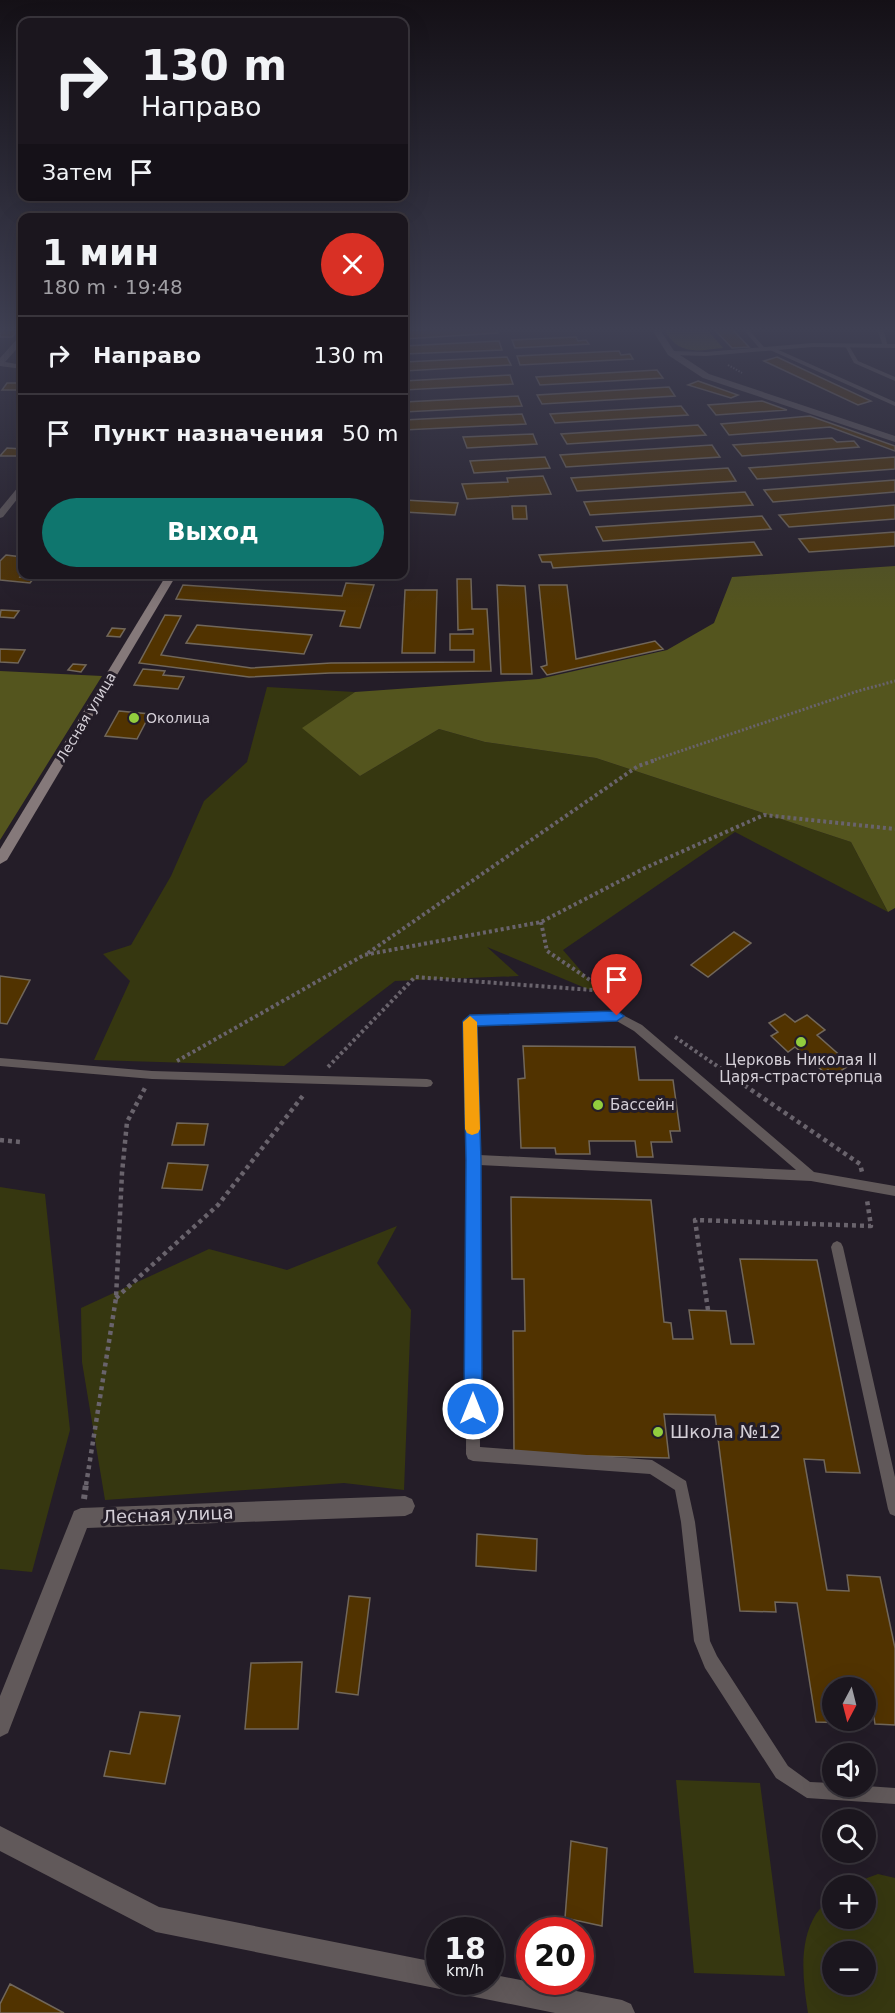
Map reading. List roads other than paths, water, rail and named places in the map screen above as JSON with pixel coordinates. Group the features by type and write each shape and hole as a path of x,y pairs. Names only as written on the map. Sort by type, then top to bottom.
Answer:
{"main road":[{"name":"Лесная улица","path":"0,860 169,579"}],"street":[{"path":"844,422 895,439"},
{"path":"0,515 18,493"},
{"name":"Лесная улица","path":"0,1725 81,1518 405,1506"},
{"path":"0,1838 156,1919 426,1973"},
{"path":"504,1990 622,2013"}],"lane":[{"path":"811,1176 638,1028 617,1016 470,1021 473,1160 473,1454 652,1467 681,1486 688,1522 702,1641 711,1662 782,1772 807,1790 895,1796"},
{"path":"0,1062 152,1075 427,1083"},
{"path":"473,1160 811,1176 895,1191"},
{"path":"837,1247 895,1509"}],"place":[{"name":"Околица","path":"134,718"},
{"name":"Церковь Николая II Царя-страстотерпца","path":"801,1042"},
{"name":"Бассейн","path":"598,1105"},
{"name":"Школа №12","path":"658,1432"}]}
